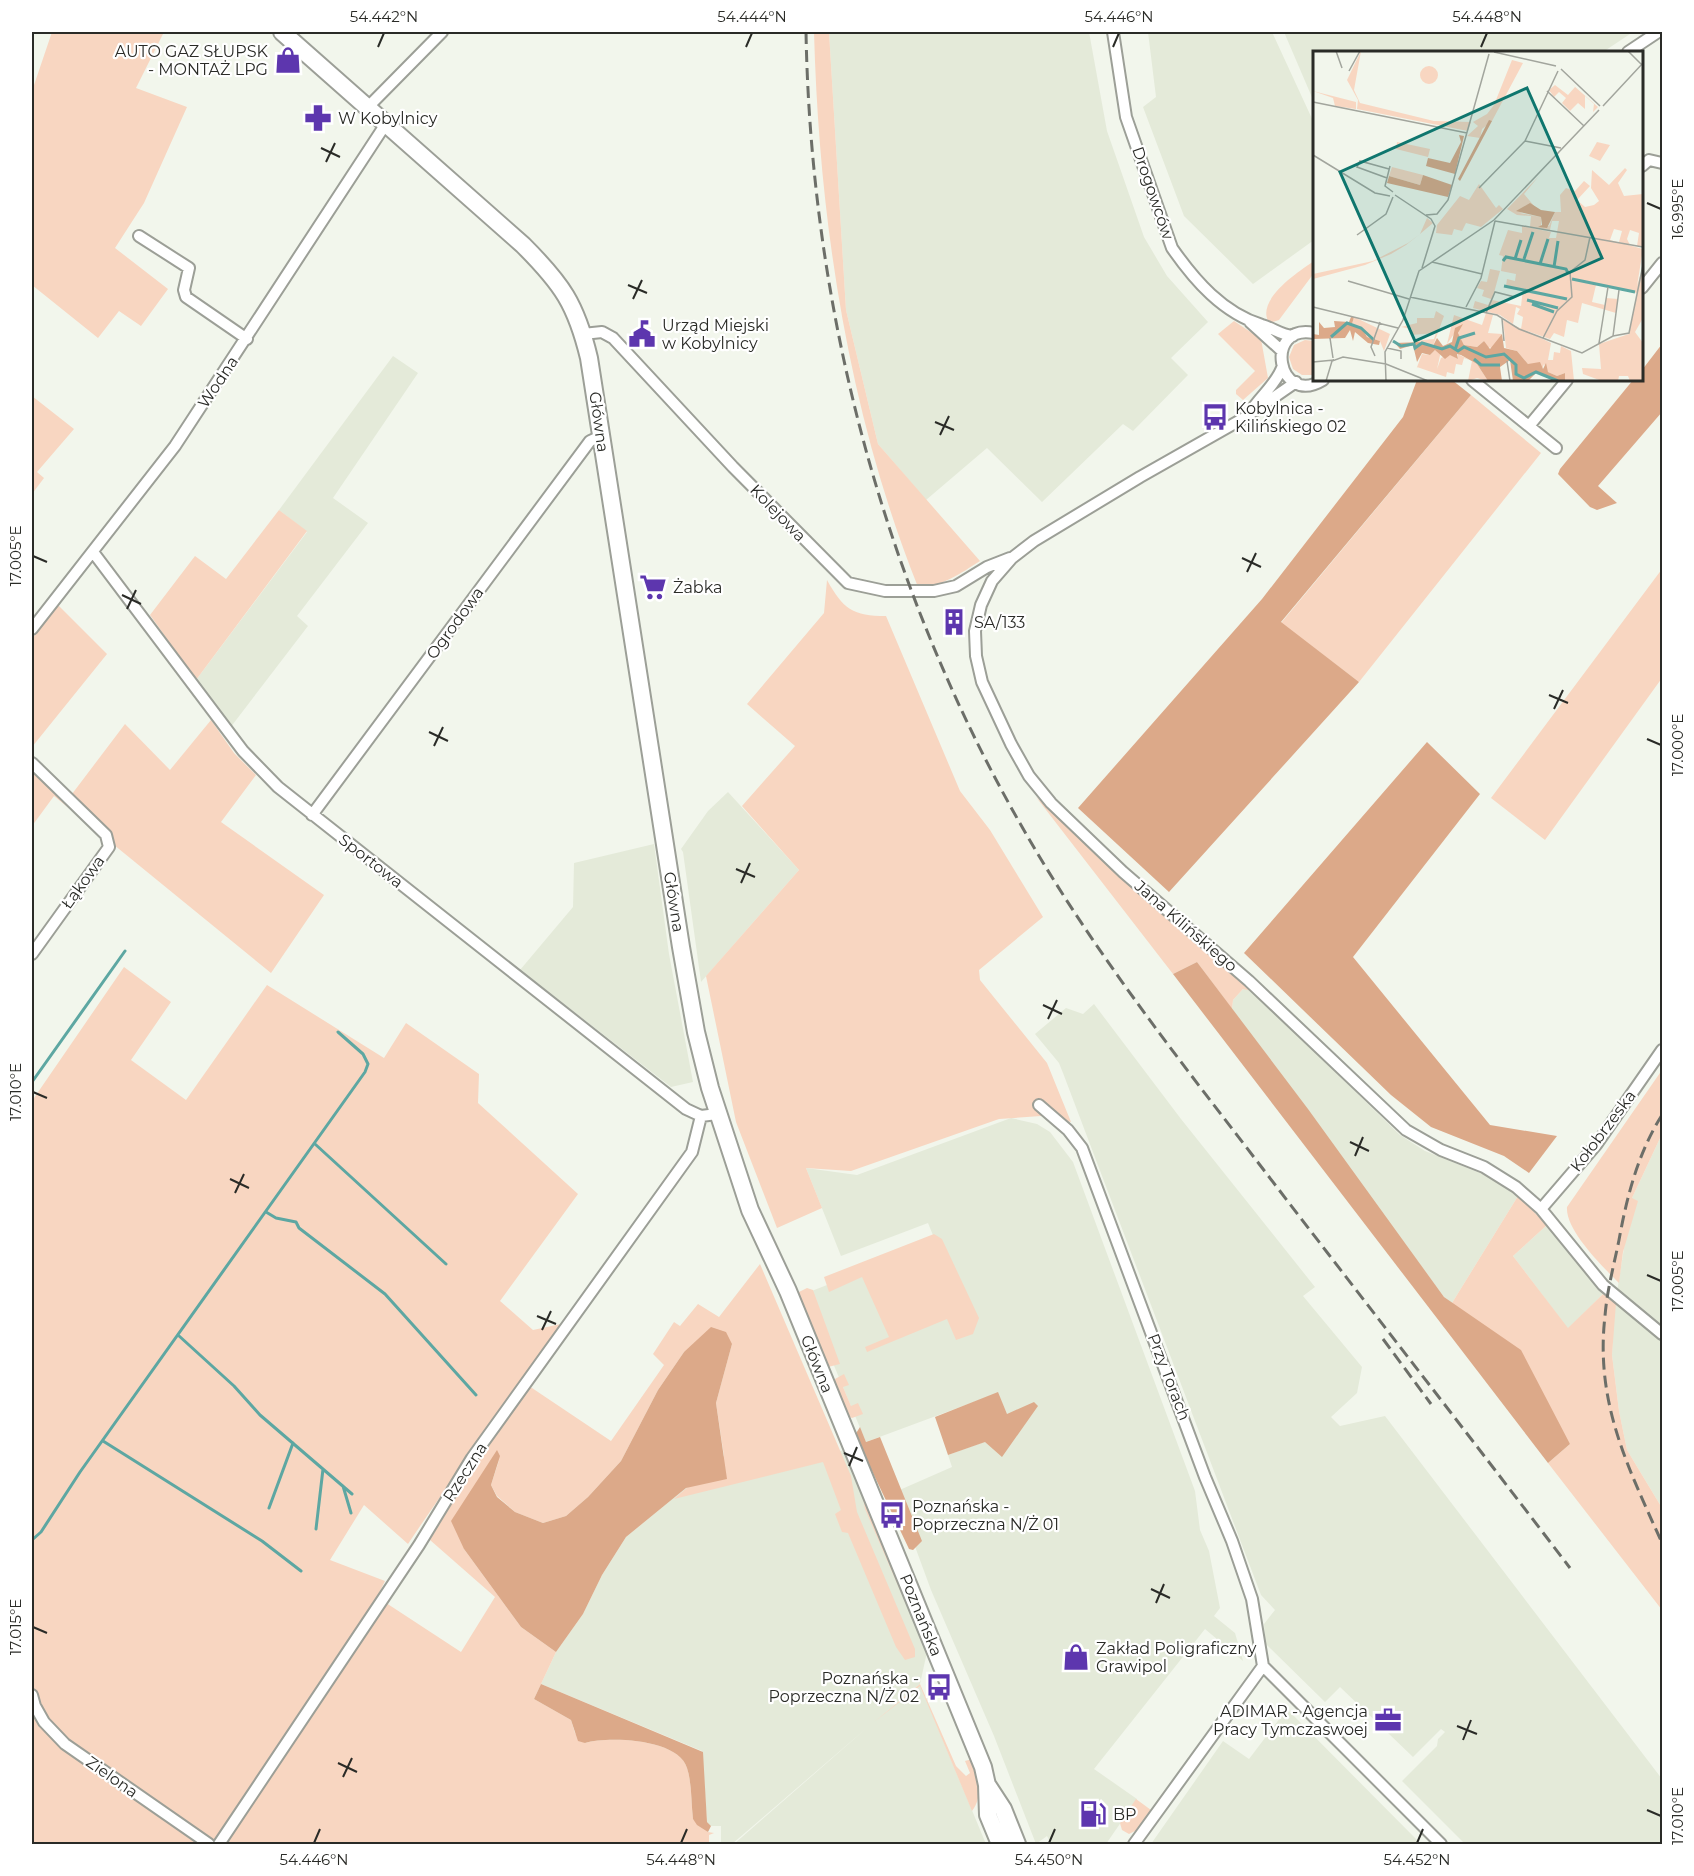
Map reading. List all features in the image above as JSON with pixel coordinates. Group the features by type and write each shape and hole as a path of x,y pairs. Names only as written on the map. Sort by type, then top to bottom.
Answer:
{"main road":[{"path":"282,32 387,123"},
{"name":"Główna","path":"387,123 523,245 553,275 567,294 583,334 709,1115 852,1447"},
{"name":"Poznańska","path":"852,1447 974,1745 987,1785 1003,1809 1017,1845"},
{"name":"Poznańska","path":"987,1785 988,1815 1000,1845"}],"street":[{"path":"369,106 442,32"},
{"name":"Drogowców","path":"1113,32 1126,117 1166,235 1183,264 1199,282 1221,304 1250,322 1282,351"},
{"path":"1630,51 1658,32"},
{"name":"Wodna","path":"32,629 175,446 387,123"},
{"path":"1643,164 1648,160 1662,163"},
{"path":"139,236 189,268 184,290 186,297 247,339"},
{"path":"1643,286 1662,263"},
{"name":"Drogowców","path":"1250,322 1293,336"},
{"name":"Kolejowa","path":"583,334 602,332 613,338 741,475 848,583 885,591 941,590 956,586 987,567 1012,558"},
{"path":"1249,414 1274,384 1282,368 1282,351 1293,336 1310,332"},
{"path":"1282,368 1288,377 1296,382 1307,385 1320,381"},
{"path":"1473,381 1556,448"},
{"path":"1529,426 1566,381"},
{"path":"1012,558 1034,542 1249,414 1296,382"},
{"name":"Ogrodowa","path":"312,815 590,441 600,436"},
{"name":"Sportowa","path":"93,552 243,751 278,787 686,1109 709,1115"},
{"name":"Jana Kilińskiego","path":"1012,558 992,581 981,605 975,631 976,657 982,682 993,708 1021,762 1040,790 1123,872 1242,974 1406,1130 1429,1145 1499,1175 1541,1209 1602,1284 1662,1334"},
{"name":"Łąkowa","path":"32,763 106,835 109,847 32,954"},
{"name":"Kołobrzeska","path":"1541,1209 1596,1144 1662,1050"},
{"name":"Przy Torach","path":"1039,1105 1068,1130 1082,1148 1206,1477 1233,1541 1252,1599 1263,1666"},
{"name":"Rzeczna","path":"219,1845 419,1545 472,1458 692,1152 709,1115"},
{"path":"1134,1845 1263,1666 1441,1845"},
{"name":"Zielona","path":"32,1695 34,1707 64,1744 209,1845"}],"shaded area":[{"path":"52,32 164,32 136,88 187,107 144,203 115,248 168,289 141,326 119,311 98,338 32,285 32,91"},
{"path":"814,32 829,32 846,310 878,444 980,561 935,585 918,587 873,453 856,384 831,244 817,102"},
{"path":"829,32 1089,32 1107,131 1144,237 1167,276 1208,322 1171,358 1188,375 1133,431 1123,424 1042,502 987,448 926,500 878,444 846,310"},
{"path":"1148,32 1272,32 1313,121 1313,241 1253,284 1184,216 1143,107 1156,97"},
{"path":"1284,32 1633,32 1604,51 1313,51 1313,100"},
{"path":"1313,262 1313,274 1279,320 1269,323 1266,314 1268,305 1289,279"},
{"path":"1234,321 1261,339 1268,378 1243,400 1236,394 1236,390 1255,371 1218,334"},
{"path":"1305,340 1313,341 1313,375 1302,375 1293,369 1289,357 1294,345"},
{"path":"1662,344 1662,412 1598,486 1617,503 1597,510 1590,507 1558,474 1632,381 1643,381 1643,369"},
{"path":"393,356 418,373 333,498 368,523 297,616 308,626 230,728 196,680 307,532 279,510"},
{"path":"1417,381 1453,381 1471,395 1281,622 1359,682 1169,892 1078,808 1262,599 1403,417"},
{"path":"1471,395 1541,453 1359,682 1281,623"},
{"path":"32,396 74,429 37,472 44,478 32,494"},
{"path":"279,510 307,531 196,680 150,615 195,556 226,579"},
{"path":"1662,569 1662,678 1545,840 1491,798"},
{"path":"827,580 838,598 850,609 875,616 886,616 960,791 990,830 1043,917 979,970 980,980 1047,1063 1071,1122 1041,1116 999,1119 851,1171 806,1168 822,1208 777,1228 736,1122 706,976 799,870 742,806 795,746 747,704 824,613"},
{"path":"58,605 107,654 32,747 32,639"},
{"path":"211,720 234,753 256,775 221,822 324,895 271,973 54,796 32,826 32,755 72,794 125,724 170,770"},
{"path":"1427,742 1480,794 1353,957 1490,1125 1557,1136 1529,1173 1504,1156 1431,1127 1391,1095 1244,953"},
{"path":"728,792 799,870 701,982 681,849 708,811"},
{"path":"1036,797 1130,886 1252,991 1243,989 1233,1000 1232,1009 1197,962 1173,974"},
{"path":"654,844 669,954 693,1082 671,1087 520,970 573,907 574,863"},
{"path":"1197,962 1308,1109 1444,1297 1521,1350 1570,1444 1548,1463 1173,974"},
{"path":"124,967 171,1002 131,1060 186,1100 267,985 384,1058 406,1023 479,1074 478,1103 578,1194 500,1301 533,1330 561,1324 408,1544 364,1505 330,1560 385,1581 377,1597 461,1652 495,1597 430,1540 476,1463 529,1386 611,1441 664,1365 653,1354 674,1322 680,1326 698,1304 719,1317 760,1264 851,1476 857,1512 915,1649 915,1657 905,1660 896,1647 848,1533 842,1532 835,1514 841,1510 823,1462 674,1499 724,1456 716,1403 732,1344 684,1352 658,1390 621,1461 588,1497 566,1516 543,1523 515,1512 497,1496 491,1485 500,1457 464,1549 521,1627 556,1652 534,1699 571,1720 575,1733 585,1743 610,1740 642,1742 671,1751 681,1758 689,1774 693,1819 708,1832 714,1833 709,1835 709,1844 32,1844 32,1097 34,1098"},
{"path":"1244,988 1252,991 1400,1135 1425,1151 1490,1177 1518,1196 1452,1303 1444,1297 1232,1009 1233,1000"},
{"path":"1094,1004 1181,1119 1315,1287 1303,1296 1362,1367 1357,1393 1331,1417 1340,1426 1385,1416 1662,1779 1662,1844 1465,1844 1402,1781 1437,1746 1438,1739 1445,1732 1441,1729 1413,1757 1340,1687 1325,1702 1265,1643 1264,1624 1275,1610 1261,1595 1059,1063 1035,1034 1066,1008 1083,1014"},
{"path":"1662,1070 1662,1134 1632,1198 1638,1201 1623,1252 1619,1283 1578,1237 1568,1216 1567,1207"},
{"path":"1011,1118 1037,1124 1050,1132 1073,1162 1195,1491 1200,1530 1209,1551 1220,1608 1214,1616 1235,1633 1243,1661 1205,1629 1094,1769 1137,1799 1106,1844 1051,1844 1047,1836 1036,1844 994,1736 931,1590 895,1492 952,1467 948,1455 1014,1431 998,1393 866,1442 804,1294 827,1285 923,1259 956,1339 957,1294 928,1223 841,1256 806,1168 857,1175"},
{"path":"1662,1134 1662,1508 1627,1450 1619,1411 1612,1355 1614,1311 1632,1198"},
{"path":"1518,1196 1547,1225 1513,1256 1568,1328 1603,1294 1616,1303 1612,1355 1619,1411 1627,1450 1662,1508 1662,1610 1548,1463 1570,1444 1452,1303"},
{"path":"1547,1225 1603,1294 1568,1329 1513,1256"},
{"path":"934,1234 942,1239 979,1318 973,1334 956,1340 947,1319 867,1352 865,1347 889,1337 862,1277 829,1292 824,1277"},
{"path":"807,1288 813,1290 840,1364 828,1367 798,1297 799,1292"},
{"path":"711,1327 726,1332 732,1344 716,1403 727,1479 686,1488 626,1537 602,1575 583,1614 556,1652 521,1627 464,1549 451,1521 497,1450 500,1456 491,1485 497,1497 515,1512 543,1523 566,1516 588,1497 621,1461 658,1390 684,1352"},
{"path":"844,1374 849,1385 843,1387 851,1406 858,1403 863,1414 852,1418 848,1416 833,1382"},
{"path":"998,1392 1007,1414 1034,1402 1038,1406 1002,1457 985,1442 948,1455 935,1417"},
{"path":"860,1427 866,1442 880,1437 922,1541 913,1550 909,1549 855,1435"},
{"path":"844,1450 895,1566 927,1652 920,1684 874,1722 920,1685 986,1844 734,1844 869,1726 732,1844 721,1844 721,1826 711,1826 707,1822 702,1751 541,1684 556,1652 583,1614 602,1575 626,1537 686,1488"},
{"path":"862,1492 926,1645 924,1646 865,1509"},
{"path":"541,1684 703,1752 707,1822 711,1826 708,1832 697,1825 693,1819 689,1774 681,1758 658,1745 642,1742 610,1740 585,1743 578,1741 571,1720 534,1699"},
{"path":"920,1684 956,1766 966,1776 970,1773 965,1761 972,1759 979,1792 972,1811 920,1686 874,1722"},
{"path":"1287,1709 1421,1844 1151,1844 1223,1741 1249,1759"},
{"path":"1136,1799 1151,1810 1137,1830 1129,1834 1122,1830 1120,1823"}],"waterway":[{"path":"32,1082 125,951"},
{"path":"32,1540 41,1532 80,1472 365,1072 368,1064 363,1054 338,1032"},
{"path":"315,1144 446,1264"},
{"path":"266,1212 276,1218 296,1222 299,1228 385,1294 476,1395"},
{"path":"178,1335 234,1386 260,1415 352,1494"},
{"path":"103,1441 262,1541 301,1571"},
{"path":"269,1508 293,1443"},
{"path":"316,1529 323,1469"},
{"path":"343,1486 351,1513"}],"railway":[{"path":"806,32 811,138 823,243 841,347 866,449 897,550 935,649 979,746 1029,839 1111,967 1201,1089 1570,1568"},
{"path":"1662,1115 1646,1144 1630,1191 1607,1297 1603,1348 1605,1377 1617,1434 1637,1488 1662,1543"},
{"path":"1383,1339 1431,1404"}],"place":[{"name":"AUTO GAZ SŁUPSK - MONTAŻ LPG","path":"288,60"},
{"name":"W Kobylnicy","path":"318,118"},
{"name":"Urząd Miejski w Kobylnicy","path":"642,334"},
{"name":"Kobylnica - Kilińskiego 02","path":"1215,417"},
{"name":"Żabka","path":"653,587"},
{"name":"SA/133","path":"954,622"},
{"name":"Poznańska - Poprzeczna N/Ż 01","path":"892,1515"},
{"name":"Zakład Poligraficzny Grawipol","path":"1076,1657"},
{"name":"Poznańska - Poprzeczna N/Ż 02","path":"939,1687"},
{"name":"ADIMAR - Agencja Pracy Tymczaswoej","path":"1388,1720"},
{"name":"BP","path":"1093,1814"}]}
